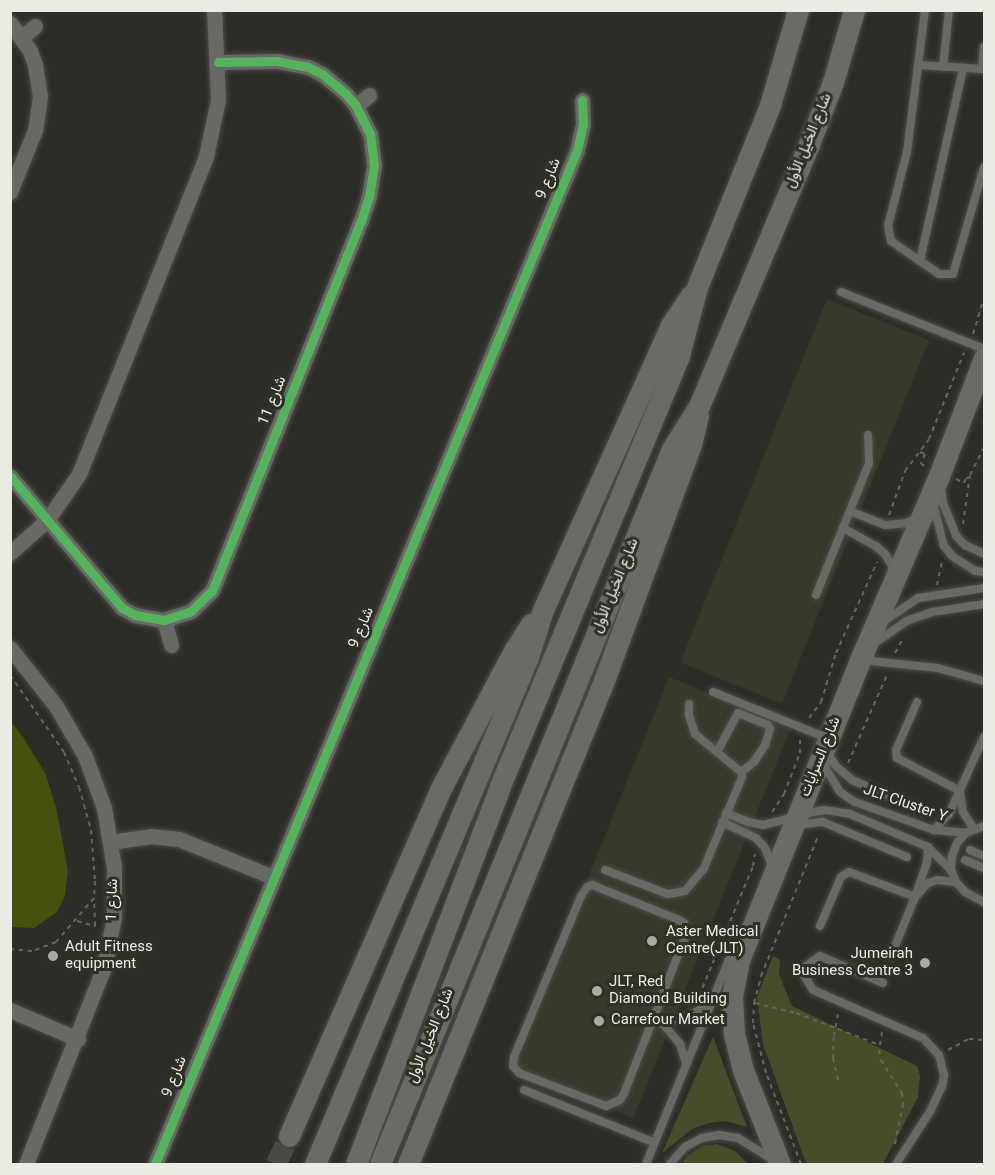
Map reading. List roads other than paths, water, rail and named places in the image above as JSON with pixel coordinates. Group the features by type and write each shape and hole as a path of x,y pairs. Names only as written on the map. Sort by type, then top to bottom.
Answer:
{"main road":[{"name":"شارع الخيل الأول","path":"356,1164 500,786 679,355 697,287 770,105 798,10"},
{"name":"شارع الخيل الأول","path":"380,1164 672,449 699,406 822,113 854,10"},
{"path":"315,1164 528,657 543,610 671,325 697,287"},
{"name":"شارع السرايات","path":"778,1164 743,1070 734,1034 732,996 739,960 861,657 936,484 984,358"},
{"path":"408,1164 605,678 692,444 699,406"},
{"path":"289,1136 440,790 515,649 543,610"}],"street":[{"path":"10,553 47,520 79,474 202,165 216,119 218,62 214,10"},
{"path":"10,23 22,37 35,65 40,96 39,113 29,147 10,192"},
{"path":"22,37 34,26"},
{"name":"شارع 11","path":"10,476 122,608 135,615 164,620 191,611 203,602 215,585 361,221 369,196 374,165 370,134 356,106 335,83 308,67 278,61 218,62"},
{"path":"356,106 369,95"},
{"name":"شارع 9","path":"155,1164 573,161 582,131 582,100"},
{"path":"164,620 171,645"},
{"name":"شارع 1","path":"10,648 50,698 77,740 99,790 111,842 115,892 110,943 97,991 26,1164"},
{"path":"111,842 151,836 179,838 273,877"},
{"path":"10,1010 78,1039"}],"lane":[{"path":"925,10 907,152 888,226 891,241 896,247 943,276 953,274 984,167"},
{"path":"943,67 949,10"},
{"path":"918,65 983,69 984,47"},
{"path":"920,261 963,68"},
{"path":"840,292 984,349"},
{"path":"816,595 869,463 868,435"},
{"path":"936,484 956,536 965,545 984,554"},
{"path":"936,484 944,546 962,564 984,572"},
{"path":"850,511 878,524 896,525 906,523 924,512"},
{"path":"843,528 876,546 885,554 896,575"},
{"path":"871,633 885,619 918,598 984,588"},
{"path":"861,657 883,636 906,621 932,612 984,604"},
{"path":"861,657 938,668 984,681"},
{"path":"713,692 824,748 843,774 925,811"},
{"path":"917,702 896,750 897,759 960,791"},
{"path":"605,870 668,894 685,891 704,868 742,777 741,772 695,734 691,725 689,704"},
{"path":"717,752 738,713 768,725 770,729 765,746 754,762 741,772"},
{"path":"934,830 949,814 984,737"},
{"name":"JLT Cluster Y","path":"824,748 840,792 847,798 934,830 970,831 984,826"},
{"path":"870,788 874,778"},
{"path":"960,791 963,812 970,831"},
{"path":"904,802 908,793"},
{"name":"JLT Cluster Y","path":"795,821 825,810 842,812 928,847 951,870 956,882"},
{"path":"726,813 763,825 785,821 823,822 860,841 907,857"},
{"path":"646,1164 728,961 771,880 771,860 756,838 722,822"},
{"name":"JLT Cluster Y","path":"951,870 954,850 970,831"},
{"path":"891,956 927,863 928,847"},
{"path":"970,850 984,856"},
{"path":"965,860 984,868"},
{"path":"820,926 841,877 849,872 915,897"},
{"path":"915,897 928,883 937,879 956,882 965,891 984,902"},
{"path":"592,885 679,920 686,927 687,932 658,1021 624,1094 614,1104 599,1105 519,1073 513,1066 514,1057 580,896 587,887 592,885"},
{"path":"883,983 820,956 812,960 804,975 807,984 813,990 923,1038 939,1055 944,1075 942,1086 931,1110 896,1164"},
{"path":"658,1021 691,1015 710,1003"},
{"path":"658,1021 680,1044 686,1065"},
{"path":"524,1090 655,1143"},
{"path":"670,1164 685,1147 702,1138 719,1135 738,1138 754,1146 778,1164"}],"tunnel":[{"path":"276,1164 289,1136"}],"place":[{"name":"Aster Medical Centre(JLT)","path":"652,941"},
{"name":"Adult Fitness equipment","path":"53,956"},
{"name":"Jumeirah Business Centre 3","path":"925,963"},
{"name":"JLT, Red Diamond Building","path":"597,991"},
{"name":"Carrefour Market","path":"599,1021"}]}
